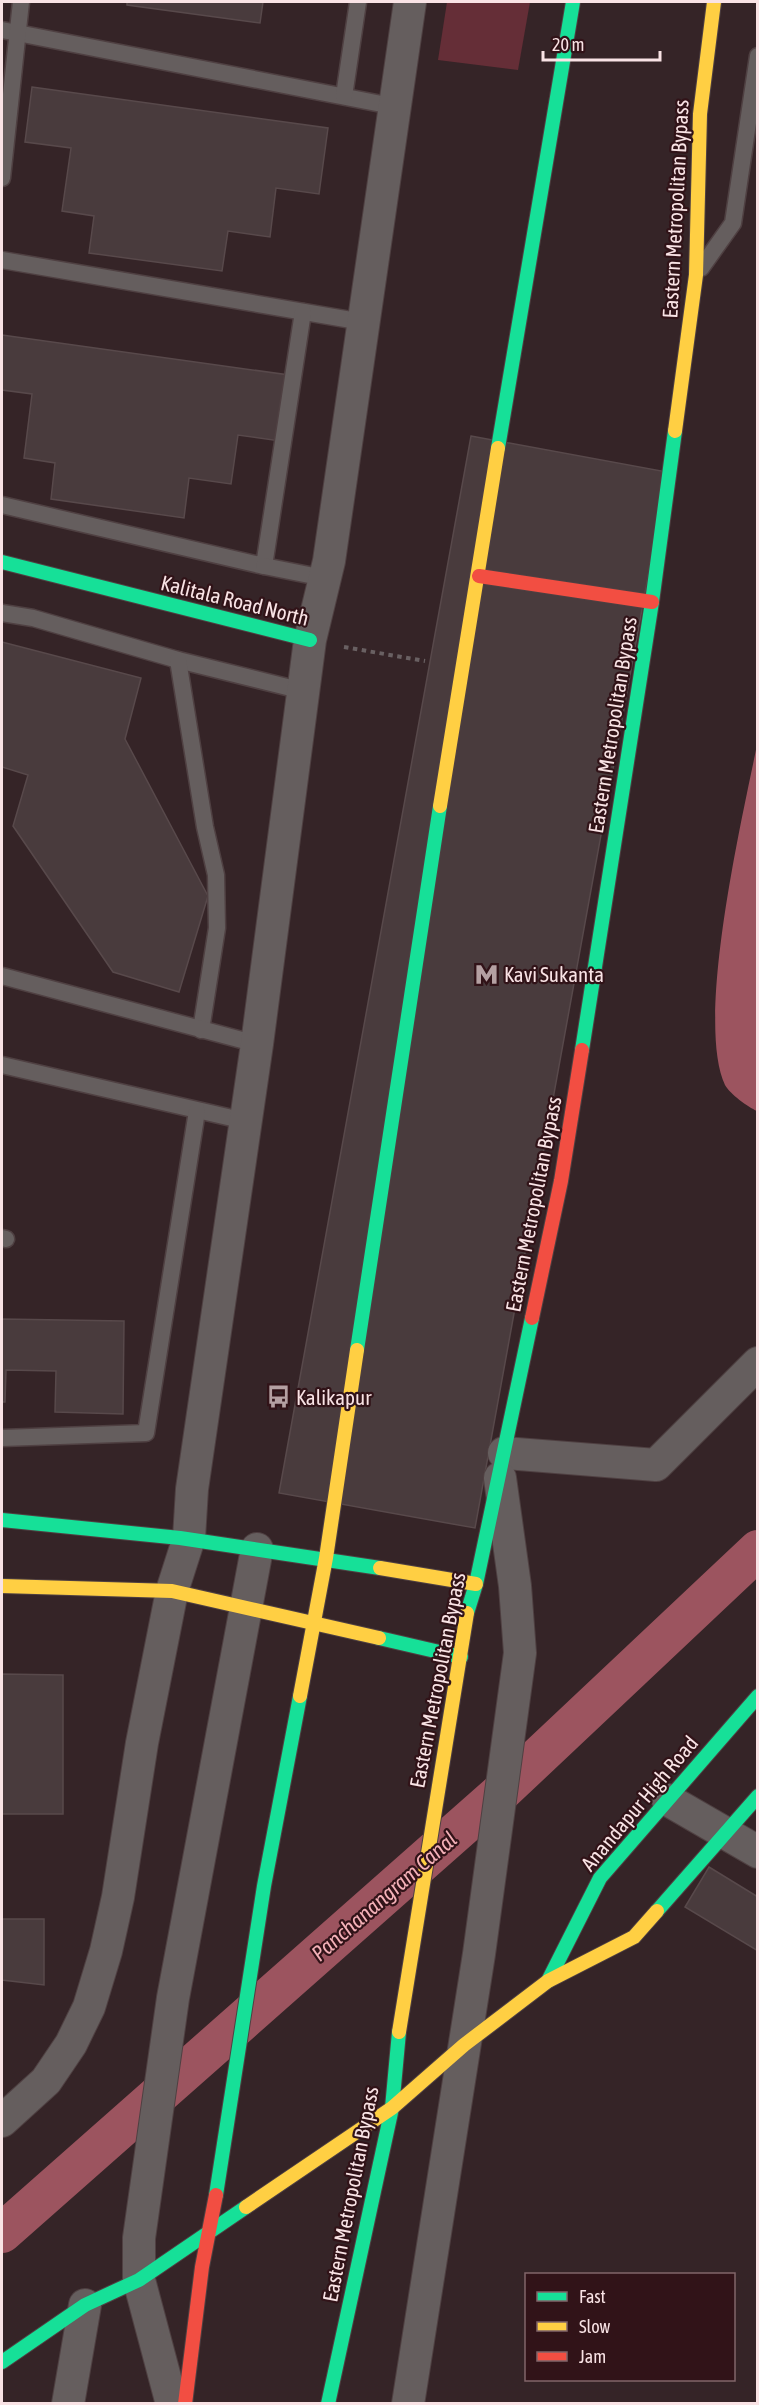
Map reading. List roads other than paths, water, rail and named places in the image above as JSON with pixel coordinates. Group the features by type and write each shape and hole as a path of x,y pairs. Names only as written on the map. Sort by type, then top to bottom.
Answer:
{"main road":[{"path":"185,2403 202,2267 212,2229 264,1886 326,1558 461,668 479,576 573,2"},
{"name":"Eastern Metropolitan Bypass","path":"328,2403 392,2108 395,2057 447,1723 461,1657 467,1611 476,1584 561,1180 652,602 696,275 700,114 714,2"},
{"name":"Kalitala Road North","path":"2,562 310,640"},
{"path":"479,576 652,602"},
{"path":"2,1520 99,1527 189,1539 326,1558 476,1584"},
{"path":"2,1586 172,1592 461,1657"},
{"name":"Anandapur High Road","path":"548,1981 600,1878 758,1696"},
{"path":"2,2362 85,2306 139,2280 392,2108 464,2045 548,1981 634,1936 758,1796"}],"street":[{"path":"2,2121 46,2081 71,2044 89,2007 106,1951 118,1897 142,1743 172,1592 189,1539 192,1489 256,1044 310,640 324,578 397,107 410,2"},
{"path":"408,2403 479,1954 520,1653 502,1463 656,1466 758,1363"},
{"path":"172,2403 139,2280 139,2238 173,1998 256,1550"},
{"path":"668,1800 758,1852"},
{"path":"68,2403 85,2306"}],"lane":[{"path":"2,178 9,31 21,2"},
{"path":"344,96 358,2"},
{"path":"9,31 397,107"},
{"path":"696,275 733,223 758,57"},
{"path":"2,261 363,322"},
{"path":"264,566 303,312"},
{"path":"2,505 324,578"},
{"path":"2,613 33,618 178,660 303,691"},
{"path":"178,660 205,827 216,875 217,928 201,1030"},
{"path":"2,976 256,1044"},
{"path":"2,1065 245,1121"},
{"path":"2,1438 146,1433 197,1111"}],"waterway":[{"name":"Panchanangram Canal","path":"2,2233 498,1795 758,1550"}],"place":[{"name":"Kavi Sukanta","path":"486,974"},
{"name":"Kalikapur","path":"278,1397"}]}
